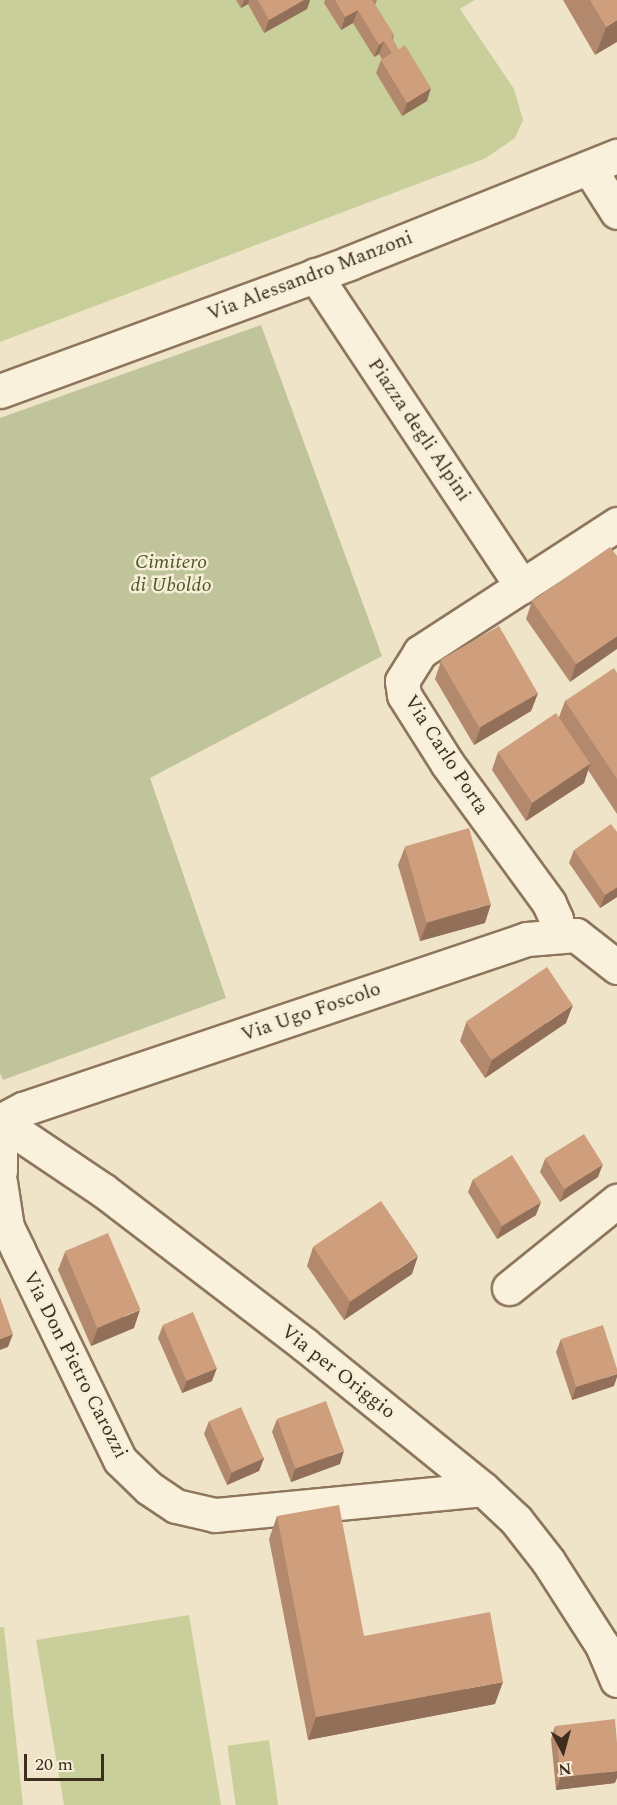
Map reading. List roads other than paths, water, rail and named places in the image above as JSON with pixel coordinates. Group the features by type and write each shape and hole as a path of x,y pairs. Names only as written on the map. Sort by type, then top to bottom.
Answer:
{"street":[{"path":"603,162 617,212"},
{"name":"Via Alessandro Manzoni","path":"0,391 315,275 603,162"},
{"name":"Piazza degli Alpini","path":"315,275 522,586"},
{"name":"Via Carlo Porta","path":"556,934 556,919 549,903 447,763 404,695 402,681 420,652 617,524"},
{"name":"Via Ugo Foscolo","path":"0,1122 23,1109 505,947 556,934 576,935 617,967"},
{"path":"0,1122 0,1171"},
{"name":"Via per Origgio","path":"0,1122 104,1191 304,1344 483,1489 516,1520 548,1561 596,1635 617,1680"},
{"name":"Via Don Pietro Carozzi","path":"0,1182 7,1227 120,1460 149,1488 176,1506 216,1515 483,1489"},
{"path":"509,1288 617,1201"}],"park label":[{"name":"Cimitero di Uboldo","path":"171,574"}]}
